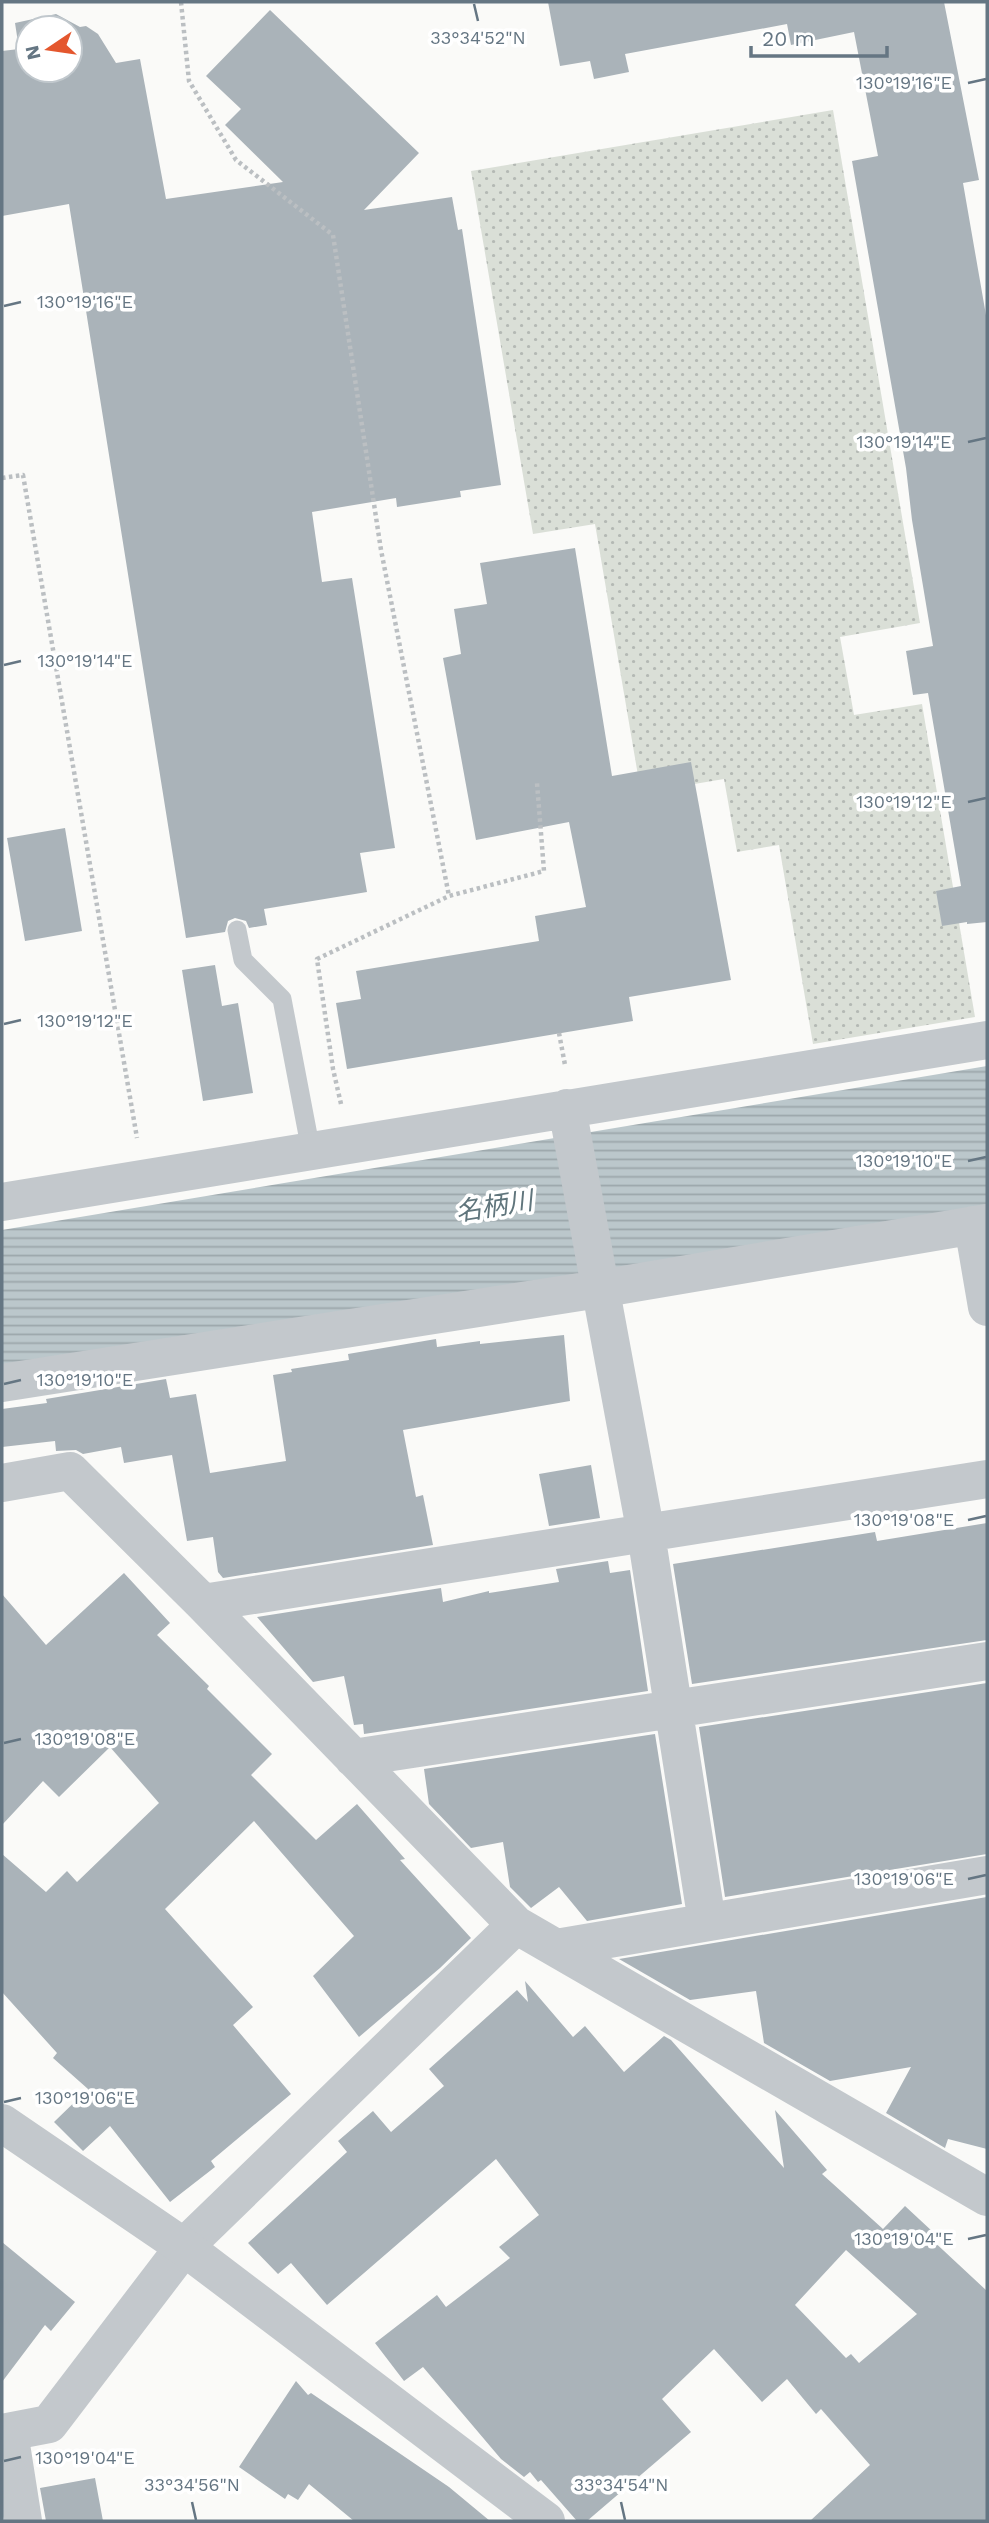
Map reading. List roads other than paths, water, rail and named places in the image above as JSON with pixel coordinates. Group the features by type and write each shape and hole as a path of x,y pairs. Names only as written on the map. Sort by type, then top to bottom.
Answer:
{"street":[{"path":"2,1202 987,1040"},
{"path":"567,1108 646,1534 707,1922"},
{"path":"2,1383 599,1289 980,1224 987,1307"},
{"path":"2,1483 70,1471 203,1603 516,1925 987,2197"},
{"path":"203,1603 987,1479"},
{"path":"353,1758 987,1661"},
{"path":"556,1948 987,1875"},
{"path":"23,2521 6,2433 49,2424 184,2247 516,1925"},
{"path":"2,2123 184,2247 546,2521"}],"lane":[{"path":"237,930 243,960 282,999 311,1151"}],"water":[{"name":"名柄川","path":"987,1066 987,1210 2,1372 2,1230"}]}
